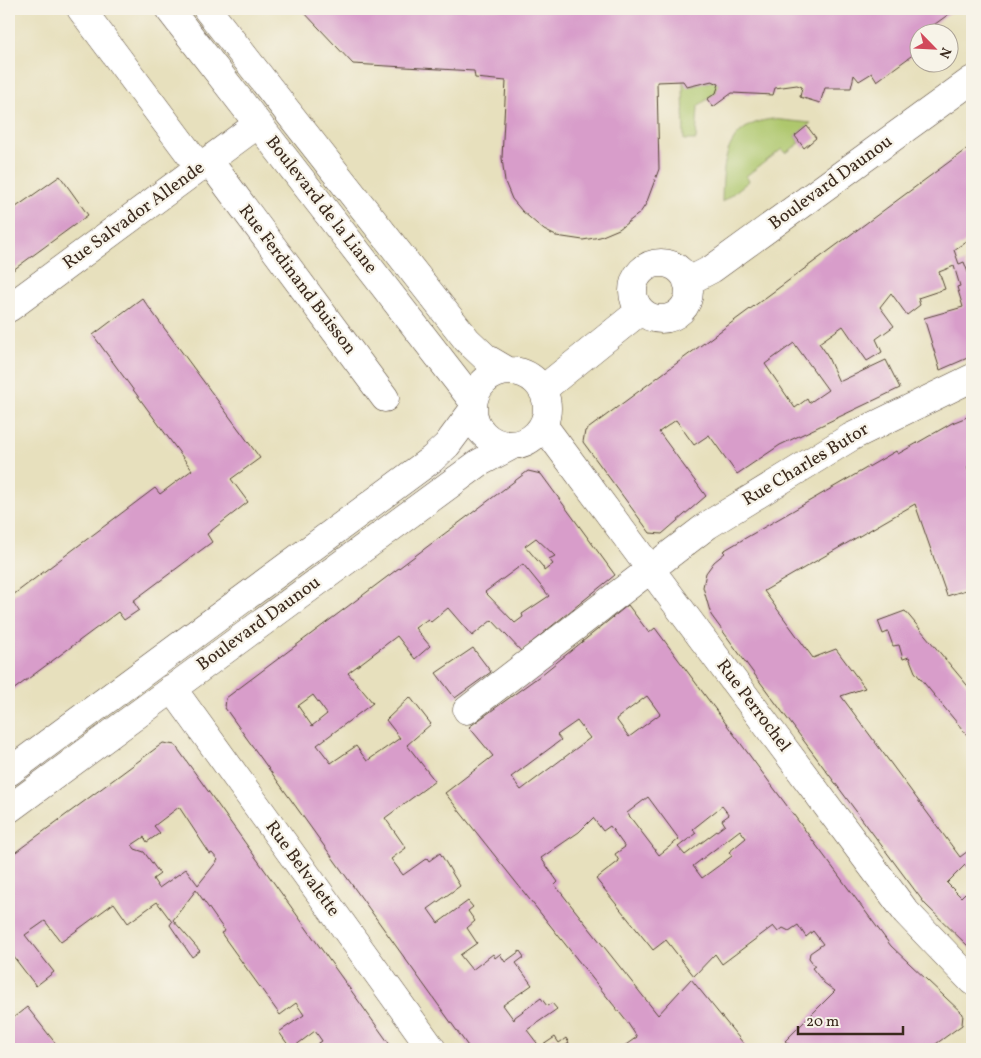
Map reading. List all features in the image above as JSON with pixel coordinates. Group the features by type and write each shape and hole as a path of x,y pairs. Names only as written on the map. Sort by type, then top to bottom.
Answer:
{"street":[{"name":"Rue Ferdinand Buisson","path":"81,9 205,164 385,398"},
{"name":"Boulevard de la Liane","path":"169,9 473,406"},
{"name":"Boulevard de la Liane","path":"208,9 467,340 486,358 508,371"},
{"name":"Boulevard Daunou","path":"687,282 712,269 972,80"},
{"name":"Rue Salvador Allende","path":"9,308 258,124"},
{"path":"658,262 671,264 681,272 687,282 688,299 675,315 663,319 655,319 640,311 634,300 632,287 639,272 646,266 658,262"},
{"path":"542,390 640,311"},
{"path":"508,371 520,372 531,377 542,390 547,405 543,425 537,434 528,440 513,445 496,442 486,436 476,422 473,406 480,386 488,378 508,371"},
{"name":"Rue Charles Butor","path":"467,710 708,525 836,446 972,378"},
{"name":"Boulevard Daunou","path":"9,772 432,460 452,439 473,406"},
{"name":"Rue Perrochel","path":"543,425 906,912 972,981"},
{"name":"Boulevard Daunou","path":"9,809 479,463 513,445"},
{"name":"Rue Belvalette","path":"172,688 432,1049"}],"green space":[{"path":"683,81 688,87 712,81 719,84 716,93 698,106 696,140 684,140"},
{"path":"772,119 811,123 795,136 800,143 786,153 782,149 746,176 749,181 722,202 723,173 729,148 735,137 744,129 756,123"}],"building":[{"path":"301,9 956,9 938,22 908,22 908,58 877,81 872,73 859,81 854,75 851,88 825,88 820,103 800,97 802,87 797,85 775,88 773,95 732,93 713,107 707,99 716,93 719,84 712,81 687,87 683,81 657,82 659,169 646,204 640,213 619,229 600,237 583,240 556,236 544,230 522,211 512,199 505,182 502,158 506,81 475,78 474,71 353,64"},
{"path":"807,126 816,138 804,148 795,136"},
{"path":"972,145 972,246 968,240 954,250 959,264 964,262 972,283 972,356 940,370 924,318 963,307 957,287 960,286 954,266 939,272 945,289 918,298 920,305 907,315 891,293 880,307 894,326 876,339 882,352 867,361 843,326 819,343 826,353 839,382 886,360 900,388 780,445 737,474 709,435 694,445 676,420 659,432 706,496 662,534 650,533 583,442 585,431","holes":["794,343 828,390 809,403 807,399 795,408 765,364"]},
{"path":"60,176 88,215 9,273 9,212"},
{"path":"142,298 260,458 231,479 248,502 207,534 212,542 133,601 139,610 124,620 118,612 9,693 9,598 155,488 160,494 192,470 93,335"},
{"path":"972,415 972,465 967,467 972,481 972,588 947,596 915,504 764,591 813,658 836,649 865,688 841,696 960,857 972,848 972,874 965,865 947,883 961,897 965,893 969,897 972,893 972,950 925,904 749,667 711,615 703,587 706,573 714,562 725,553 723,551 896,451 898,454 952,423"},
{"path":"528,471 541,474 615,575 521,651 492,620 472,636 448,608 431,622 428,619 415,628 430,646 415,659 397,636 348,673 373,703 317,745 331,763 356,746 367,761 400,738 386,720 410,697 431,724 407,745 435,781 385,818 406,848 391,859 403,875 427,858 429,861 440,853 460,886 428,909 438,923 468,901 473,907 468,911 475,921 467,928 477,943 460,955 472,970 493,954 495,958 500,954 505,962 520,951 524,957 516,963 532,985 503,1005 514,1020 515,1017 541,998 547,1006 552,1003 557,1009 527,1030 540,1047 555,1037 559,1043 566,1038 569,1043 562,1048 564,1049 470,1049 225,708 226,698","holes":["536,538 555,556 549,559 553,564 544,571 543,567 525,546","523,564 549,596 522,614 523,617 515,623 485,592","313,695 327,714 312,726 298,706"]},
{"path":"628,605 649,633 655,628 891,946 963,1014 962,1025 929,1049 795,1049 785,1041 835,991 824,983 812,968 815,966 809,958 810,953 823,944 813,931 806,937 798,925 789,931 783,928 778,932 773,926 722,964 715,954 694,976 666,940 653,950 596,879 619,861 615,854 625,847 610,826 603,831 593,818 579,832 541,858 558,882 555,885 658,1015 691,979 748,1049 620,1049 637,1037 627,1022 445,793 493,756 469,727 541,675","holes":["647,696 660,714 629,737 616,719","577,721 590,738 521,790 511,777 561,740 557,735","648,797 679,839 659,855 627,813","722,806 729,815 722,820 725,825 685,855 678,847 696,833 693,829","740,830 746,838 729,852 732,856 702,878 693,866"]},
{"path":"905,611 972,691 972,741 915,672 909,657 903,659 899,645 893,646 888,632 883,634 878,621"},
{"path":"473,648 491,672 455,698 436,673"},
{"path":"163,743 175,745 393,1049 310,1049 322,1041 315,1031 291,1049 279,1032 304,1015 296,1003 280,1015 221,933 225,931 196,890 173,920 200,951 192,957 170,925 172,922 157,902 128,923 114,903 61,942 45,921 25,935 54,972 36,986 13,956 9,959 9,857","holes":["179,807 210,854 212,853 218,860 198,885 186,869 159,888 153,879 160,874 144,852 135,849 132,845 144,837 147,842 160,833 154,826"]},
{"path":"27,1007 60,1049 9,1049 9,1021"}]}
